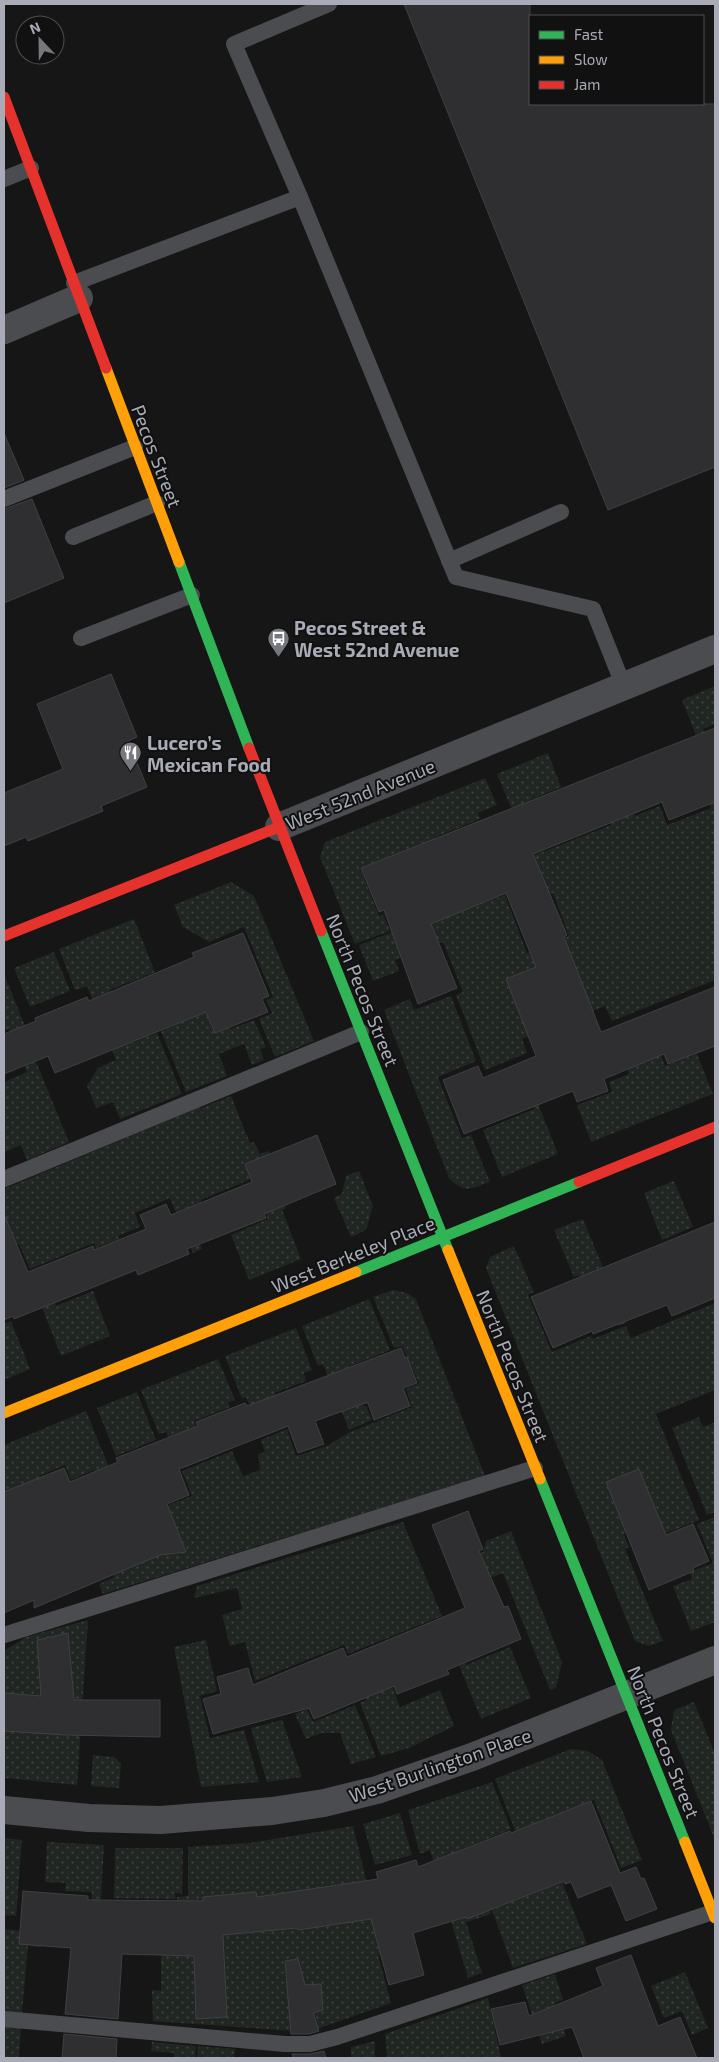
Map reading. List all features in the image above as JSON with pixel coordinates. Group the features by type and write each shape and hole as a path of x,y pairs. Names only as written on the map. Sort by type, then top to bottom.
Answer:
{"main road":[{"name":"Pecos Street","path":"4,97 279,827"},
{"name":"West 52nd Avenue","path":"4,936 279,827"},
{"name":"North Pecos Street","path":"279,827 714,1915"},
{"name":"West Berkeley Place","path":"4,1413 715,1127"}],"street":[{"path":"4,330 76,291"},
{"name":"West 52nd Avenue","path":"279,827 715,649"},
{"name":"West Burlington Place","path":"4,1810 89,1818 161,1820 272,1811 324,1803 377,1790 464,1760 715,1660"}],"lane":[{"path":"329,4 234,44 300,197 449,561 456,577 592,608 624,686"},
{"path":"4,180 31,168"},
{"path":"76,291 300,197"},
{"path":"4,499 135,447"},
{"path":"74,536 157,503"},
{"path":"449,561 561,512"},
{"path":"80,638 192,595"},
{"path":"4,1179 361,1032"},
{"path":"4,1635 535,1468"},
{"path":"4,2019 285,2044 310,2044 347,2034 714,1915"}],"shaded area":[{"path":"715,686 715,724 703,729 715,760 715,775 712,776 682,700"},
{"path":"548,753 561,787 523,803 542,851 531,855 497,774"},
{"path":"616,768 635,816 660,806 667,825 711,808 702,783 715,778 715,980 612,1021 605,1006 522,1039 527,1053 485,1070 456,995 463,992 443,942 395,960 399,971 373,981 359,945 433,916 455,887 464,910 505,895 527,953 569,936 553,893 547,895 532,856 611,825 593,777"},
{"path":"485,778 497,805 478,813 480,819 434,838 453,884 443,888 425,842 360,868 379,916 383,914 390,931 355,944 320,857 325,842"},
{"path":"231,882 254,896 314,1041 275,1057 259,1019 272,1013 266,1000 273,997 244,927 209,942 183,927 174,905"},
{"path":"134,919 155,972 110,990 132,1043 157,1033 182,1094 120,1119 113,1102 96,1108 87,1086 98,1068 116,1060 87,986 75,990 59,949"},
{"path":"54,952 70,991 30,1007 14,968"},
{"path":"4,974 33,1046 30,1047 69,1142 27,1160 21,1145 5,1152 4,1149 4,1082 27,1072 9,1029 4,1031"},
{"path":"451,996 476,1061 438,1077 462,1138 471,1135 490,1182 468,1189 459,1186 449,1178 384,1010 410,999 414,1010"},
{"path":"181,1004 224,1013 231,1029 254,1020 266,1047 260,1049 264,1060 252,1065 244,1044 219,1054 227,1076 186,1092 161,1031 173,1026 166,1010"},
{"path":"611,1028 640,1064 661,1055 665,1066 697,1054 713,1094 591,1142 577,1105 612,1092 609,1082 629,1074"},
{"path":"522,1063 558,1154 502,1177 483,1130 534,1109 517,1065"},
{"path":"231,1096 250,1143 254,1142 260,1154 269,1151 275,1165 270,1168 286,1208 282,1210 301,1259 249,1280 231,1235 268,1219 251,1179 201,1200 202,1206 187,1212 202,1249 193,1253 170,1198 135,1213 140,1227 118,1236 119,1239 96,1248 94,1243 30,1269 4,1214 4,1189 200,1107 211,1134 201,1108"},
{"path":"359,1171 373,1206 366,1230 351,1237 334,1198 342,1194 346,1176"},
{"path":"674,1181 693,1227 662,1240 644,1193"},
{"path":"583,1219 626,1323 618,1326 596,1271 580,1277 579,1275 574,1277 554,1230"},
{"path":"514,1246 534,1292 528,1295 552,1352 591,1336 592,1339 626,1326 631,1338 715,1303 715,1390 656,1414 699,1520 664,1534 658,1519 624,1534 629,1547 625,1549 663,1641 649,1646 635,1641 486,1268 490,1257"},
{"path":"42,1269 56,1306 93,1291 110,1336 61,1356 29,1274"},
{"path":"393,1290 407,1293 416,1299 485,1476 103,1594 99,1584 114,1577 92,1525 137,1517 192,1496 182,1471 232,1451 243,1476 260,1470 258,1454 265,1452 261,1440 287,1429 296,1456 327,1446 348,1433 412,1407 406,1389 419,1383 402,1346 394,1348 373,1297"},
{"path":"369,1299 390,1350 348,1367 364,1406 366,1406 372,1420 349,1430 323,1364 318,1366 302,1326"},
{"path":"11,1321 30,1369 4,1380 4,1323"},
{"path":"296,1328 312,1370 304,1373 306,1381 275,1393 287,1427 262,1437 246,1397 242,1399 225,1356"},
{"path":"218,1359 235,1400 228,1403 230,1407 194,1421 209,1458 181,1469 166,1432 159,1434 141,1390"},
{"path":"137,1392 156,1440 116,1456 97,1408"},
{"path":"86,1411 122,1499 108,1504 94,1470 71,1480 65,1465 39,1476 45,1489 4,1499 4,1445"},
{"path":"699,1417 703,1427 715,1422 715,1512 707,1515 672,1428"},
{"path":"715,1517 715,1622 691,1631 673,1586 692,1579 690,1572 713,1563 697,1524"},
{"path":"403,1522 442,1616 348,1654 344,1645 255,1681 245,1642 230,1646 222,1615 242,1609 237,1588 194,1598 197,1586"},
{"path":"511,1531 562,1662 556,1688 550,1690 503,1573 478,1583 468,1558 483,1552 486,1541"},
{"path":"447,1618 466,1665 510,1647 531,1698 481,1719 441,1621"},
{"path":"88,1620 77,1785 4,1778 4,1651 26,1637"},
{"path":"206,1640 217,1691 200,1696 210,1738 244,1730 259,1782 201,1787 174,1647"},
{"path":"376,1645 400,1707 440,1690 454,1726 409,1748 381,1756 360,1703 366,1700 348,1656"},
{"path":"694,1702 715,1754 715,1840 671,1730 674,1710"},
{"path":"355,1705 376,1757 351,1764 340,1733 322,1733 306,1739 295,1714 307,1709 313,1722"},
{"path":"282,1720 302,1777 267,1782 251,1728"},
{"path":"571,1749 588,1751 602,1760 642,1860 621,1868 594,1800 539,1821 554,1860 520,1843 495,1779"},
{"path":"93,1755 114,1757 121,1763 119,1788 91,1786"},
{"path":"492,1782 511,1829 457,1851 473,1890 481,1887 491,1914 466,1922 482,1973 468,1978 430,1850 420,1854 408,1810"},
{"path":"400,1813 412,1855 375,1865 363,1824"},
{"path":"353,1826 384,1953 378,1955 391,2003 308,2032 153,2021 152,1990 161,1991 161,1948 177,1949 177,1897 188,1896 188,1847 250,1843"},
{"path":"4,1838 22,1840 16,1916 4,1915"},
{"path":"47,1842 104,1845 99,1934 90,1934 92,1892 65,1891 66,1883 45,1882"},
{"path":"115,1848 183,1848 182,1894 175,1893 175,1899 114,1898"},
{"path":"562,1882 587,1944 513,1968 492,1910"},
{"path":"4,1929 43,1933 42,1947 28,1946 22,2013 4,2011"},
{"path":"685,1972 708,2028 692,2035 682,2011 664,2018 651,1986"},
{"path":"555,1974 563,2000 555,2003 566,2036 542,2044 522,1985"},
{"path":"488,1998 501,2058 387,2058 385,2034"},
{"path":"4,2027 21,2028 19,2058 4,2058"},
{"path":"375,2041 375,2058 351,2058 351,2047"},
{"path":"152,2042 196,2046 195,2058 174,2058 174,2053 151,2051"},
{"path":"198,2046 235,2049 234,2058 197,2058"}],"building":[{"path":"404,4 530,4 529,105 715,104 715,467 608,510"},
{"path":"4,433 24,480 4,488"},
{"path":"32,499 64,578 4,603 4,509"},
{"path":"111,674 137,737 128,741 147,787 101,806 103,811 28,841 26,837 4,846 4,793 63,769 37,704"},
{"path":"715,728 715,802 669,820 662,802 533,854 567,935 564,937 601,1032 715,987 715,1046 668,1064 664,1054 604,1079 608,1091 577,1102 573,1091 464,1134 443,1080 478,1066 483,1078 536,1056 506,979 536,967 506,893 431,924 457,988 418,1004 384,910 379,912 361,868"},
{"path":"243,933 269,996 262,999 268,1012 215,1033 206,1012 55,1073 48,1056 4,1074 4,1034 36,1021 35,1018 87,997 89,1001 194,957 192,953"},
{"path":"317,1135 336,1184 264,1214 266,1218 187,1249 189,1254 138,1275 136,1270 14,1319 13,1316 4,1320 4,1214 28,1272 93,1246 94,1250 146,1229 140,1215 166,1204 171,1215 252,1182 245,1164"},
{"path":"715,1222 715,1298 672,1316 667,1305 593,1334 592,1331 553,1348 531,1297"},
{"path":"401,1348 405,1358 407,1357 417,1383 403,1388 410,1406 374,1420 368,1403 365,1403 315,1421 324,1444 298,1453 288,1426 179,1469 189,1495 167,1504 186,1552 160,1555 34,1608 34,1600 4,1613 4,1492 64,1468 70,1482 118,1462 116,1458 198,1426 196,1422 245,1403 247,1406"},
{"path":"639,1469 666,1535 693,1524 709,1561 693,1568 694,1571 649,1590 606,1482"},
{"path":"468,1511 483,1549 479,1551 504,1607 508,1606 521,1639 447,1670 449,1674 397,1694 394,1686 314,1719 309,1708 213,1734 203,1699 221,1694 217,1677 248,1668 253,1685 343,1648 347,1657 465,1608 432,1525"},
{"path":"68,1633 74,1700 160,1700 160,1737 65,1735 4,1731 4,1693 41,1696 37,1640"},
{"path":"591,1801 620,1873 636,1867 641,1879 644,1878 657,1909 626,1921 611,1885 578,1898 571,1882 565,1884 564,1881 467,1919 466,1917 413,1933 424,1975 389,1985 371,1919 298,1930 297,1928 223,1935 227,2017 196,2019 194,1956 122,1954 118,2019 65,2014 71,1948 19,1944 23,1891 88,1896 88,1900 203,1901 203,1897 256,1892 257,1897 378,1879 376,1872 416,1860 418,1867"},
{"path":"631,1955 658,2026 680,2017 697,2058 584,2058 572,2027 500,2045 491,2009 525,2002 529,2016 603,1986 596,1968"},
{"path":"298,1959 305,1985 321,1984 323,2010 313,2013 319,2031 309,2034 291,2034 285,1961"},
{"path":"64,2034 117,2039 116,2058 62,2058"},
{"path":"324,2051 326,2058 293,2058 292,2054 310,2054"}],"traffic: fast":[{"path":"179,562 249,748"},
{"path":"321,931 448,1250"},
{"path":"356,1272 579,1182"},
{"path":"540,1479 685,1842"}],"traffic: slow":[{"path":"106,368 179,562"},
{"path":"448,1250 540,1479"},
{"path":"4,1413 356,1272"},
{"path":"685,1842 715,1918"}],"traffic: jam":[{"path":"4,97 106,368"},
{"path":"249,748 321,931"},
{"path":"4,936 279,827"},
{"path":"579,1182 715,1127"}],"place":[{"name":"Pecos Street & West 52nd Avenue","path":"278,657"},
{"name":"Lucero’s Mexican Food","path":"131,772"}]}
